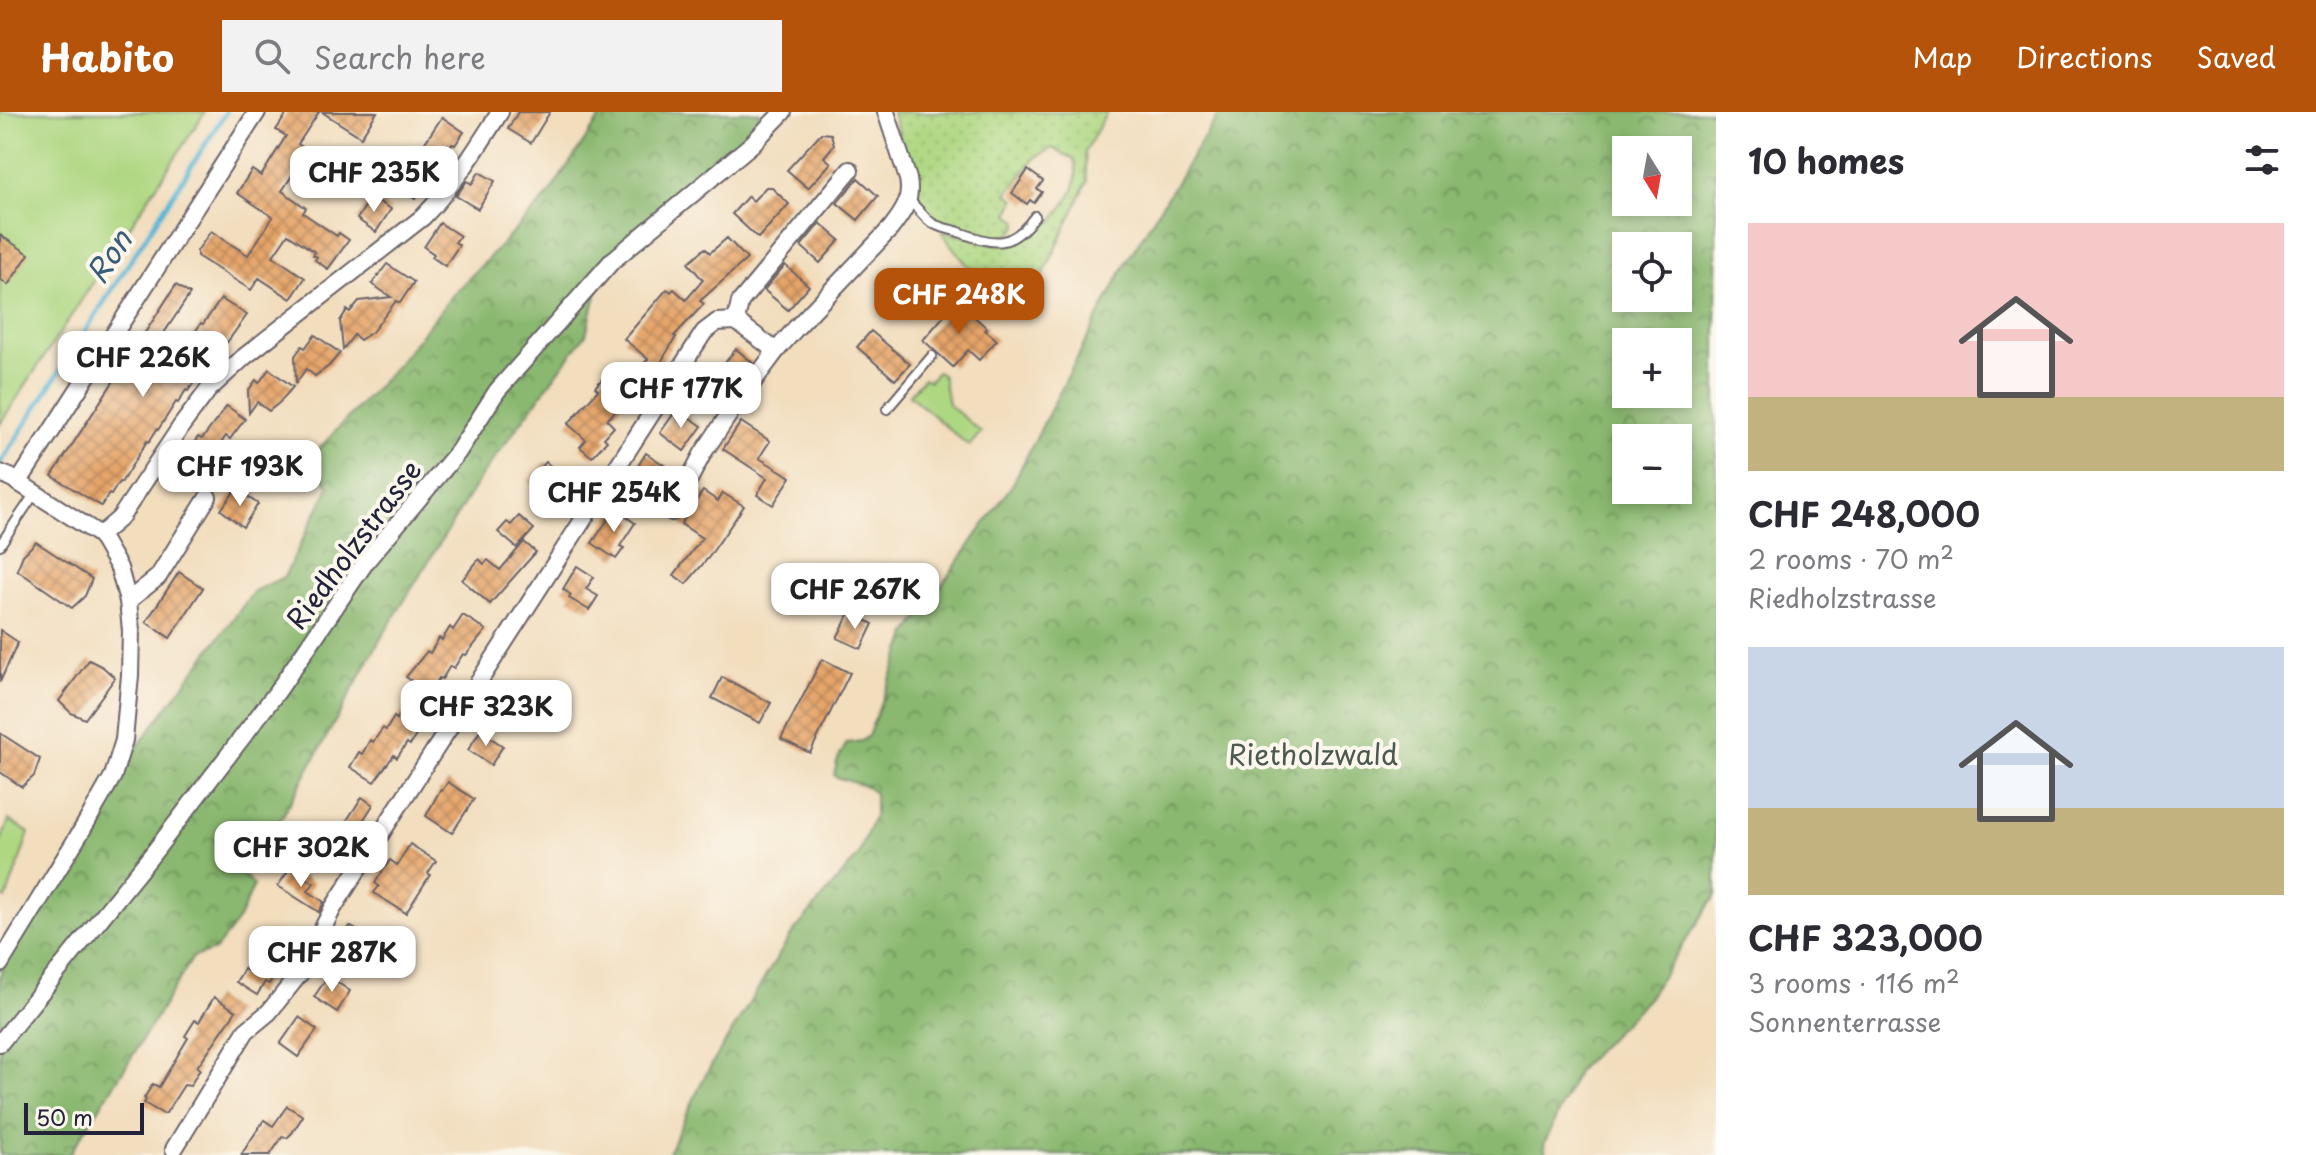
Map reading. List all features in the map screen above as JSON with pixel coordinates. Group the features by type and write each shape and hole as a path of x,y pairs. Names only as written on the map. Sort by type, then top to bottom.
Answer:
{"street":[{"path":"0,964 113,776 126,727 131,631 128,601 119,568 100,535 9,478 257,112"},
{"path":"100,535 120,518 209,389 241,360 423,217 464,169 500,112"},
{"name":"Riedholzstrasse","path":"0,1043 258,717 367,560 458,452 497,391 612,261 752,144 783,112"},
{"path":"672,512 703,453 776,351 905,210 909,200 908,179 886,112"},
{"path":"736,321 740,302 850,170"},
{"path":"174,1149 246,1031 269,1012 301,972 333,908 704,332 717,322 736,321 776,351"},
{"path":"128,601 158,577 208,497"}],"lane":[{"path":"909,200 930,222 991,241 1003,241 1023,231 1035,216"},
{"path":"887,409 932,356"},
{"path":"0,545 35,493"}],"green space":[{"path":"0,112 205,112 0,424"},
{"path":"604,112 760,112 757,127 648,219 605,260 586,334 480,478 380,640 275,830 261,839 237,869 254,885 239,919 215,950 193,957 69,1155 0,1155 0,975 11,949 129,758 254,591 284,577 329,487 310,458 392,371 452,296 546,198"},
{"path":"892,112 1107,112 1085,152 1087,182 1027,310 1001,296 979,278 942,232 1006,244 1017,241 1029,232 1042,217 1051,223 1074,186 1074,159 1052,148 1035,158 1007,194 1015,199 1009,214 1018,225 1010,235 993,237 970,233 938,220 926,210"},
{"name":"Rietholzwald","path":"1220,112 1716,112 1716,895 1648,998 1578,1070 1544,1144 1546,1155 667,1155 706,1074 791,935 858,856 875,813 875,793 865,786 836,777 838,759 847,743 862,741 868,736 908,633 1012,485 1128,259"},
{"path":"937,372 943,376 948,404 981,432 969,446 909,395 924,378 929,381"},
{"path":"9,820 29,833 6,899 0,895 0,845"}],"building":[{"path":"288,112 319,112 298,144 308,151 282,191 306,208 303,213 337,236 339,233 349,240 328,269 315,260 315,252 288,234 273,256 305,278 291,299 259,278 251,290 197,256 197,251 211,231 248,255 273,217 237,193 252,170 261,176 286,136 276,130"},
{"path":"322,112 377,112 361,137"},
{"path":"518,112 550,112 531,143 508,129"},
{"path":"442,117 464,132 432,174 435,175 426,189 423,187 415,199 396,186"},
{"path":"821,133 831,134 834,145 824,157 831,163 808,188 787,170"},
{"path":"1028,170 1043,181 1037,189 1042,192 1034,203 1030,200 1027,204 1012,193"},
{"path":"479,172 495,181 478,209 456,196 467,181 472,184"},
{"path":"858,178 878,196 858,220 837,203"},
{"path":"766,187 771,187 789,204 758,238 732,214 748,196 753,201"},
{"path":"371,197 391,209 376,232 357,219"},
{"path":"440,223 460,236 455,242 459,245 445,266 424,247"},
{"path":"820,223 840,240 820,263 801,246"},
{"path":"0,235 29,254 8,285 0,279"},
{"path":"727,238 747,259 700,301 704,304 674,336 655,372 626,405 623,403 607,420 614,427 604,438 607,441 592,457 580,447 586,440 568,424 598,390 595,387 608,373 611,376 614,372 627,383 648,359 624,339 667,289 671,292 674,289 686,300 703,280 688,263 705,248 710,253"},
{"path":"387,264 414,282 400,303 396,301 372,332 360,340 354,335 343,349 340,321 347,310 350,312 359,301 391,297 372,284"},
{"path":"785,265 809,286 788,310 764,290"},
{"path":"176,285 190,294 160,339 182,352 221,299 247,315 220,352 216,350 198,380 176,402 121,483 101,506 52,476"},
{"path":"957,301 997,340 979,360 968,350 953,367 923,340"},
{"path":"871,331 910,364 895,380 857,347"},
{"path":"315,335 340,353 315,376 306,369 296,383 295,356"},
{"path":"736,349 753,363 717,406 702,392"},
{"path":"269,369 293,387 269,411 257,402 249,413 248,391 256,380 259,383"},
{"path":"227,406 245,419 230,439 226,436 202,471 184,458 198,437 202,439"},
{"path":"677,409 702,426 684,451 660,433"},
{"path":"741,422 770,441 759,458 791,477 773,505 757,495 767,478 723,449"},
{"path":"646,453 670,469 653,494 630,479"},
{"path":"546,462 568,482 562,489 573,498 561,511 529,481"},
{"path":"236,489 258,504 243,527 221,510"},
{"path":"703,491 718,501 723,493 744,506 686,584 674,575 702,538 681,524"},
{"path":"615,509 635,523 620,546 624,548 616,559 592,543"},
{"path":"519,516 534,529 517,548 498,532 507,522 511,525"},
{"path":"36,542 92,579 85,596 72,608 17,570 23,555"},
{"path":"524,542 536,552 490,604 462,580 479,559 484,564 488,560 500,570"},
{"path":"577,566 594,577 586,589 598,596 589,610 569,598 571,595 563,589"},
{"path":"179,572 203,588 170,638 146,622"},
{"path":"850,612 873,624 861,649 837,638"},
{"path":"463,615 486,630 454,668 450,666 442,679 439,678 418,712 429,719 420,734 418,732 410,745 407,743 397,758 394,755 374,782 350,767 370,740 373,742 383,728 386,730 394,717 397,719 418,685 406,677 427,651 430,653 439,638 442,640 450,627 453,630"},
{"path":"0,630 18,642 0,682"},
{"path":"822,659 850,673 810,753 781,739"},
{"path":"89,660 115,678 85,719 71,713 59,701"},
{"path":"722,677 771,703 760,723 712,698"},
{"path":"509,688 533,704 520,723 496,708"},
{"path":"480,731 503,746 491,765 468,750"},
{"path":"0,733 40,759 34,776 22,787 0,772"},
{"path":"448,782 474,799 452,833 426,816"},
{"path":"362,797 373,805 355,833 344,825"},
{"path":"410,844 436,861 406,913 374,893 379,886 375,883 390,860 397,865"},
{"path":"290,868 314,883 308,891 324,902 319,912 278,886"},
{"path":"350,926 391,952 378,972 337,946"},
{"path":"255,957 277,971 257,995 236,982"},
{"path":"328,976 350,991 337,1012 314,997"},
{"path":"214,997 236,1011 197,1067 200,1069 190,1086 184,1085 163,1114 144,1103 144,1098 153,1084 159,1087 188,1038 185,1036 195,1020 199,1022"},
{"path":"299,1017 317,1030 298,1057 280,1044"},
{"path":"287,1106 303,1116 292,1133 287,1138 283,1136 270,1155 241,1155 264,1120 273,1126"}],"waterway":[{"name":"Ron","path":"0,464 226,112"}]}
